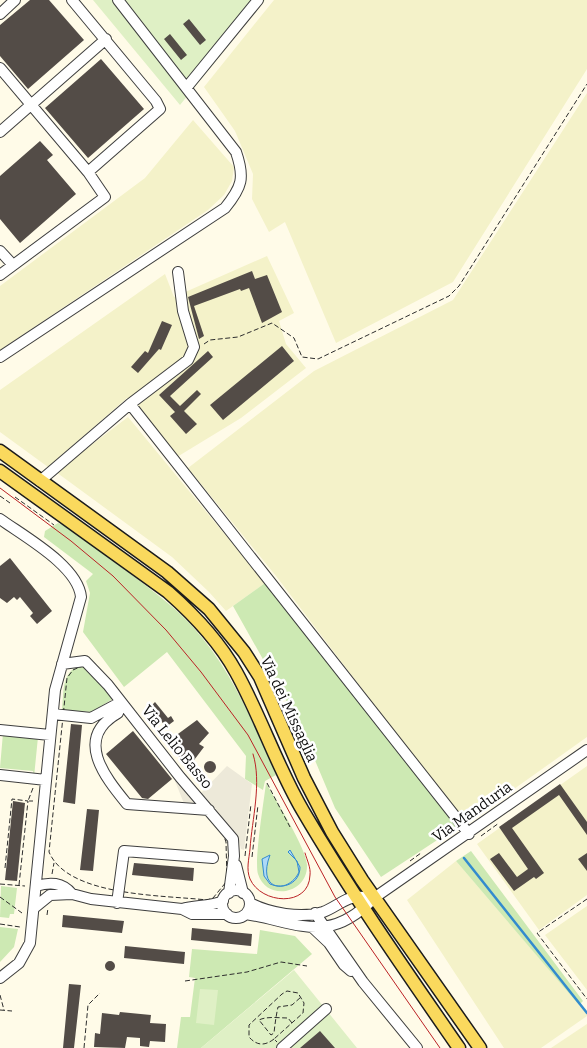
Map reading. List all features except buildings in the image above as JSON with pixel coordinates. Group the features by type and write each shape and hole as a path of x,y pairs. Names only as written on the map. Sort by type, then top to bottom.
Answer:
{"main road":[{"name":"Via dei Missaglia","path":"0,451 173,576 191,591 226,628 260,677 304,778 332,832 374,898 480,1048"},
{"name":"Via dei Missaglia","path":"0,471 148,576 206,629 236,670 302,809 354,896 459,1048"}],"street":[{"path":"0,14 15,0"},
{"path":"72,0 106,39 156,101 160,109 88,172"},
{"path":"0,357 225,208 239,190 242,170 236,152 118,0"},
{"path":"187,87 258,0"},
{"path":"0,132 106,39"},
{"path":"0,68 88,172 105,196 0,275"},
{"path":"0,251 12,265"},
{"path":"40,481 130,404 188,360 194,348 183,311 178,272"},
{"path":"130,404 469,834"},
{"path":"0,519 68,569 78,584 80,602 56,682 34,908 28,949 12,970 0,978"},
{"name":"Via Lelio Basso","path":"62,664 85,661 108,685 233,839 234,856 243,893"},
{"path":"52,714 91,718 121,702"},
{"name":"Via Lelio Basso","path":"121,702 118,713 106,720 97,733 96,755 112,786 127,804 209,810"},
{"path":"0,732 50,735"},
{"name":"Via Manduria","path":"374,898 469,834 587,750"},
{"path":"0,774 46,780"},
{"path":"117,903 124,851 212,858"},
{"name":"Via Lelio Basso","path":"226,897 234,856"},
{"path":"38,864 51,883"},
{"path":"36,886 51,883 66,887 72,894"},
{"path":"36,886 50,895 72,894 117,903 182,909 192,914 226,914 235,918 246,914 326,928 339,924 363,910 374,898"},
{"path":"182,909 192,906 206,908 235,891 243,893 250,903 272,912 323,912 354,896 374,898"},
{"path":"34,908 50,895"},
{"path":"226,897 226,914"},
{"path":"246,914 250,903"},
{"path":"312,927 315,913"},
{"path":"315,913 363,982 417,1048"},
{"path":"312,927 329,943 344,965 363,982"},
{"path":"282,1048 326,1009"}],"path":[{"path":"194,348 210,340 238,337 272,323 294,338 302,357 318,359 448,296 459,286 587,84"},
{"path":"0,496 10,503"},
{"path":"15,497 54,525"},
{"path":"267,782 290,827"},
{"path":"19,885 25,832 24,824 28,801 35,785"},
{"path":"5,868 12,799 33,801"},
{"path":"245,856 251,804"},
{"path":"252,857 258,805"},
{"path":"26,814 32,815"},
{"path":"481,836 499,823"},
{"path":"25,832 30,833"},
{"path":"23,851 28,852"},
{"path":"404,865 421,853"},
{"path":"21,869 26,870"},
{"path":"0,884 25,886"},
{"path":"176,896 193,898"},
{"path":"0,897 22,913"},
{"path":"587,899 537,934 587,999"},
{"path":"0,924 20,926"},
{"path":"186,981 247,972 281,962 307,966"},
{"path":"293,991 302,996 305,1008 303,1013 292,1023 264,1045 257,1044 249,1037 248,1025 282,994 293,991"},
{"path":"84,1048 88,1005 100,993"},
{"path":"0,995 4,1010"},
{"path":"292,1023 288,1018 276,1018 259,1020 271,1035 274,1033 276,1018 278,1007 292,1005 302,996"},
{"path":"0,1010 12,1011"},
{"path":"274,1039 282,1048"}],"shaded area":[{"path":"274,0 587,0 587,69 453,282 336,343 285,222 269,232 252,199 253,174 235,131 204,87"},
{"path":"587,93 587,737 465,824 276,576 188,468 314,371 453,300"},
{"path":"193,120 234,167 232,181 224,195 208,210 0,350 0,286 145,178"},
{"path":"267,256 294,313 279,321 286,344 306,368 241,418 177,457 127,398 48,467 0,432 0,390 165,274 174,297"},
{"path":"128,417 265,583 226,611 172,557 56,472"},
{"path":"227,766 252,784 244,850 241,849 239,841 211,806 185,806 175,781 186,774 201,793"},
{"path":"587,766 587,895 539,930 477,844"},
{"path":"456,861 587,1014 587,1016 541,1048 504,1048 407,900"},
{"path":"587,906 587,990 545,935"},
{"path":"587,1024 587,1048 551,1048"}],"green space":[{"path":"93,0 265,0 180,105"},
{"path":"58,523 79,535 165,601 193,627 207,644 230,679 259,736 276,775 265,781 263,790 245,779 246,756 167,652 124,687 83,632 90,593 86,581 93,574 44,537 45,531"},
{"path":"265,583 457,827 381,877 335,808 301,727 233,606"},
{"path":"81,665 86,667 114,698 92,712 62,710 67,677 70,672"},
{"path":"3,733 38,737 34,777 33,771 0,768"},
{"path":"266,783 302,847 307,865 306,875 301,883 286,891 270,888 263,883 258,874 258,844"},
{"path":"471,851 583,1001 579,1005 456,861"},
{"path":"1,886 17,888 14,914 10,914 9,918 0,917"},
{"path":"0,927 18,929 14,947 0,962"},
{"path":"260,930 295,936 312,954 201,1048 177,1048 181,1017 190,1017 195,978 189,977 192,949 257,954"},
{"path":"294,970 357,1048 201,1048"},
{"path":"200,989 218,990 214,1025 196,1023"}],"water":[{"path":"290,850 296,860 288,852"},
{"path":"270,855 267,876 270,882 276,886 270,884 264,876 262,859"},
{"path":"297,862 300,867 299,873 297,877 290,884 282,886 288,884 299,872"}],"waterway":[{"path":"464,858 587,1013"}],"tram line":[{"path":"0,488 71,541 113,576 166,630 201,672 248,735 335,897 440,1048"},
{"path":"253,754 256,765 257,789 248,864 250,879 264,894 274,897 284,899 302,893 308,886 310,872 305,853"}]}
